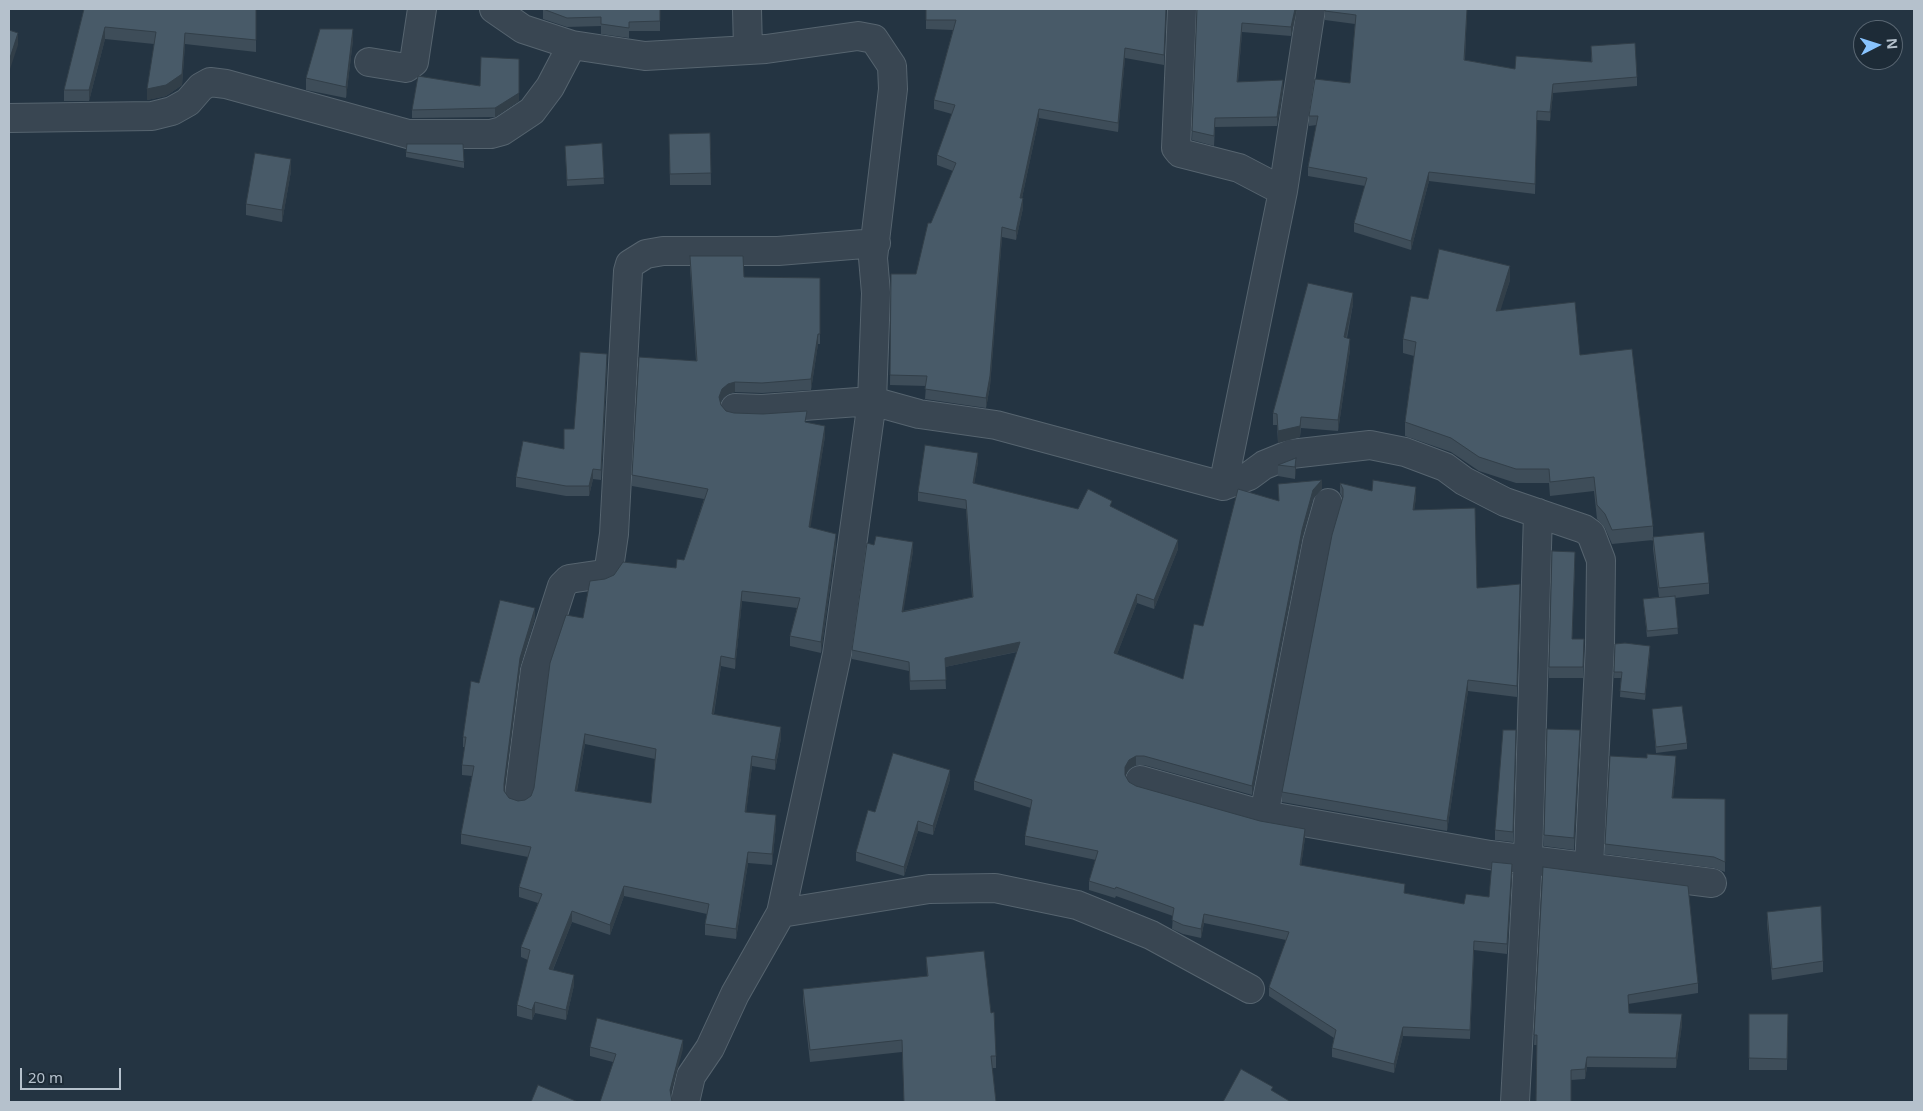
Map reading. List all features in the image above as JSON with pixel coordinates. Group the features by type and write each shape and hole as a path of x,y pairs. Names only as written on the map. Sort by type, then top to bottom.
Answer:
{"street":[{"path":"369,62 406,68 414,62 422,9"},
{"path":"494,9 523,29 572,45 645,56 748,50 858,36 874,39 892,66 893,89 873,258 876,293 872,401 837,654 780,913 735,994 710,1048 691,1076 685,1102"},
{"path":"747,9 748,50"},
{"path":"1182,9 1176,148 1180,153 1239,168 1283,191"},
{"path":"1223,486 1283,191 1311,9"},
{"path":"9,118 152,116 172,111 188,102 201,87 210,82 226,84 408,134 491,134 502,131 532,111 554,80 572,45"},
{"path":"519,796 535,670 562,586 569,579 603,574 609,568 614,534 628,271 630,264 646,254 663,251 778,251 876,243"},
{"path":"735,408 762,409 872,401 919,414 996,426 1223,486 1249,476 1264,465 1291,454 1370,445 1405,452 1445,467 1483,491 1505,502 1584,529 1591,534 1601,560 1600,644 1589,866"},
{"path":"1264,815 1317,542 1328,503"},
{"path":"1515,1102 1528,858 1538,513"},
{"path":"1140,780 1264,815 1490,855 1528,858 1712,883"},
{"path":"780,913 929,889 995,888 1077,906 1151,936 1250,988"}],"building":[{"path":"84,9 256,9 256,40 185,33 182,74 166,85 147,89 156,32 105,27 89,90 64,90"},
{"path":"543,9 660,9 660,21 629,22 629,28 601,24 601,17 567,18"},
{"path":"926,9 1166,9 1164,55 1125,48 1118,123 1039,109 1020,198 1023,198 1016,231 1002,227 990,376 986,398 925,389 927,376 890,375 891,274 916,274 928,223 931,223 956,163 937,155 955,105 934,100 956,20 926,20"},
{"path":"1197,9 1295,9 1291,27 1242,23 1237,82 1283,80 1277,117 1215,118 1214,136 1192,131"},
{"path":"1325,9 1467,9 1464,60 1515,69 1516,56 1592,62 1591,46 1635,43 1637,77 1553,84 1550,112 1537,111 1535,184 1429,172 1411,241 1354,223 1367,178 1308,167 1318,116 1309,116 1315,79 1350,83 1356,15 1325,11"},
{"path":"320,29 353,29 346,87 306,78"},
{"path":"9,30 18,33 9,61"},
{"path":"481,57 519,59 519,93 495,108 412,110 418,76 480,86"},
{"path":"710,133 711,173 670,174 669,134"},
{"path":"602,143 604,178 567,180 565,146"},
{"path":"407,144 463,144 464,162 406,152"},
{"path":"255,153 291,159 282,210 246,204"},
{"path":"1439,249 1510,266 1496,311 1575,302 1580,355 1632,349 1653,526 1612,530 1605,514 1597,505 1594,477 1550,482 1549,469 1516,469 1479,457 1451,438 1405,422 1416,342 1403,339 1411,296 1428,299"},
{"path":"690,256 743,256 744,277 820,278 820,334 818,334 811,379 762,383 735,382 728,384 722,389 719,397 721,405 726,411 763,414 807,411 805,422 825,426 809,527 836,534 821,642 790,636 800,598 742,591 735,659 721,656 712,714 781,727 775,760 752,756 745,812 776,815 772,854 748,852 736,929 705,924 709,904 624,886 610,925 572,911 549,969 574,975 566,1010 535,1002 532,1010 517,1005 530,950 521,947 542,894 519,887 531,847 461,834 474,766 462,765 466,737 463,737 471,681 479,683 500,600 535,608 520,658 504,784 504,791 509,798 518,801 525,800 531,796 534,788 550,663 566,615 583,618 590,581 605,579 614,575 623,562 676,568 677,559 684,560 708,489 632,475 639,357 697,361","holes":["585,734 656,749 651,803 575,791"]},
{"path":"1308,283 1353,293 1344,337 1350,339 1338,420 1301,417 1300,426 1278,431 1277,414 1273,413"},
{"path":"580,352 607,354 601,470 593,469 589,486 566,486 516,477 523,441 564,449 564,429 574,429"},
{"path":"925,445 978,453 973,483 1078,509 1088,489 1112,501 1110,506 1178,540 1154,600 1137,594 1114,653 1183,679 1194,624 1203,626 1238,489 1279,501 1278,484 1322,480 1313,490 1302,530 1252,786 1144,756 1136,756 1129,760 1125,767 1125,775 1129,782 1136,786 1260,821 1305,829 1300,865 1405,884 1404,893 1464,904 1466,894 1489,897 1492,862 1512,864 1507,944 1474,941 1470,1030 1403,1027 1394,1064 1332,1048 1336,1030 1269,987 1289,932 1204,914 1201,929 1183,925 1172,920 1174,908 1116,887 1115,889 1089,881 1098,851 1025,836 1032,800 974,781 1020,642 945,658 946,680 910,681 909,662 852,650 867,543 874,545 876,536 913,542 902,612 973,597 966,500 918,492"},
{"path":"1296,458 1295,467 1278,465"},
{"path":"1373,480 1416,487 1413,510 1475,508 1477,588 1520,584 1517,686 1468,680 1447,821 1282,792 1332,535 1343,497 1343,489 1340,483 1372,491"},
{"path":"1704,532 1709,583 1659,588 1653,537"},
{"path":"1552,551 1575,552 1572,639 1584,639 1583,667 1549,667"},
{"path":"1675,596 1678,628 1647,631 1643,599"},
{"path":"1625,643 1650,646 1645,694 1620,691 1622,672 1614,672 1615,644"},
{"path":"1682,706 1687,743 1656,747 1652,709"},
{"path":"1547,729 1580,730 1574,838 1544,835"},
{"path":"1503,730 1516,730 1513,832 1495,830"},
{"path":"893,753 950,770 933,826 918,821 904,867 856,852 868,810 875,812"},
{"path":"1647,754 1676,756 1672,798 1725,799 1725,862 1714,857 1605,844 1610,756 1647,758"},
{"path":"1543,867 1688,886 1698,983 1628,995 1629,1013 1682,1014 1676,1058 1587,1057 1585,1069 1571,1070 1571,1102 1536,1102 1537,1035 1534,1035"},
{"path":"1821,906 1823,961 1772,969 1767,912"},
{"path":"984,951 991,1013 994,1012 996,1056 991,1056 996,1102 904,1102 902,1040 810,1050 803,989 928,976 926,957"},
{"path":"1749,1014 1788,1014 1787,1059 1749,1058"},
{"path":"597,1018 683,1040 670,1090 672,1102 600,1102 616,1054 590,1047"},
{"path":"1241,1069 1273,1087 1271,1090 1291,1102 1223,1102"},
{"path":"538,1085 578,1102 531,1102"}]}
